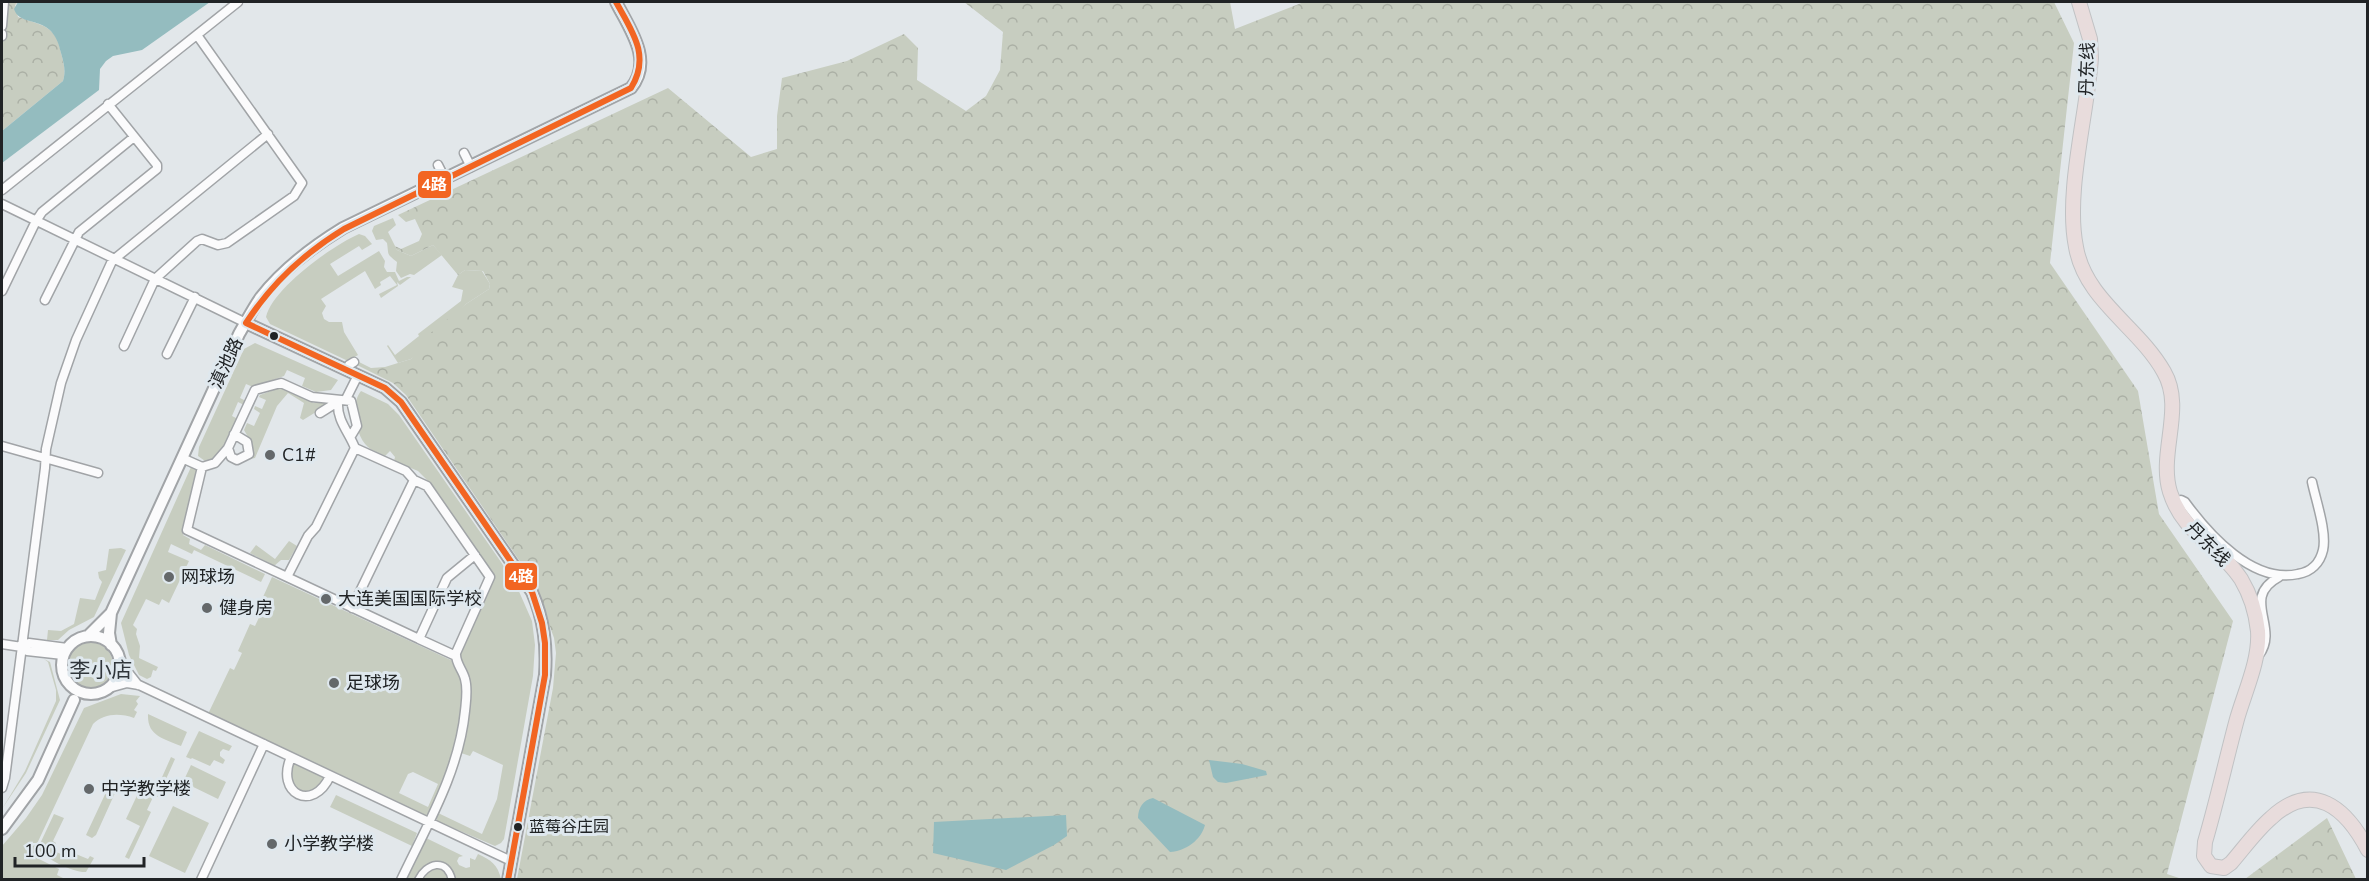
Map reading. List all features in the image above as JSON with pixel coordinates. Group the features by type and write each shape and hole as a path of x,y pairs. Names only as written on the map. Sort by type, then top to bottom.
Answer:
{"highway":[{"name":"丹东线","path":"2079,2 2086,20 2091,58 2074,199 2074,234 2079,261 2091,285 2150,351 2169,383 2172,405 2167,474 2174,504 2189,528 2222,556 2242,581 2250,600 2258,631 2253,663 2237,719 2220,794 2205,842 2206,862 2218,868 2224,868 2280,810 2289,804 2310,799 2328,803 2345,816 2357,830 2367,850"}],"street":[{"path":"2,26 4,2"},
{"path":"2,190 238,2"},
{"name":"滇池路","path":"111,613 246,323 261,298 294,262 319,243 362,219 631,88 641,70 640,52 616,2"},
{"path":"124,346 155,279 196,241 202,239 224,245 298,192 302,183 300,177 196,35"},
{"path":"45,300 79,232 157,169 157,165 108,104"},
{"path":"2,785 45,457 61,383 76,340 114,260 268,134"},
{"path":"2,291 42,212 134,137"},
{"path":"464,153 471,167"},
{"path":"438,165 445,179"},
{"path":"2,204 246,323 350,366 358,375 385,388 401,402 526,581 539,610 546,641 544,675 508,879"},
{"path":"167,354 195,297"},
{"path":"320,413 342,400 358,375"},
{"path":"182,458 202,467 215,463 228,448 255,390 281,382 312,397 351,401 357,426 351,436"},
{"path":"287,577 308,536 316,527 355,448 351,436 342,427 342,400"},
{"path":"228,448 231,457 237,460 249,454 247,442 234,434"},
{"path":"2,446 98,473"},
{"path":"355,448 406,471 414,480 427,486 489,574 490,582 456,657"},
{"path":"202,467 187,530 456,657 465,679 466,697 462,732 452,773 401,879"},
{"path":"352,608 414,480"},
{"path":"2253,663 2262,651 2266,636 2260,606 2261,597 2271,581 2304,573 2314,568 2321,559 2324,535 2312,482"},
{"path":"2174,504 2181,500 2185,502 2201,524 2245,562 2255,569 2280,577"},
{"path":"419,639 447,578 475,555"},
{"path":"88,636 111,613"},
{"path":"111,613 109,633 111,645 120,662 139,685"},
{"path":"74,700 63,674 65,651 75,640 88,636 104,639 111,645"},
{"path":"2,644 22,646 27,651 65,651"},
{"path":"109,687 117,677 120,662"},
{"path":"68,684 74,689 89,694 97,694 109,687 127,683 139,685 511,861"},
{"path":"2,829 38,780 74,700 89,694"},
{"path":"201,879 264,744"},
{"path":"291,757 286,778 293,790 299,794 306,796 319,793 325,788 330,776"},
{"path":"418,879 426,868 434,865 446,869 452,879"}],"green space":[{"path":"2,2 18,2 15,5 18,17 41,25 52,32 59,44 64,71 63,81 2,131"},
{"path":"964,2 1230,2 1235,29 1304,2 2054,2 2074,43 2050,263 2138,391 2159,514 2233,621 2167,874 2182,879 517,879 553,688 556,653 554,638 534,582 406,395 393,383 355,364 359,362 371,368 385,367 411,359 428,335 466,304 489,289 490,284 483,271 465,270 458,275 433,245 411,256 397,250 395,246 401,249 419,241 422,234 415,219 406,222 398,215 668,88 751,157 777,149 777,116 782,78 847,61 904,34 918,48 917,80 966,111 986,96 1000,70 1003,32"},
{"path":"393,218 396,225 388,232 397,250 411,256 433,245 442,255 414,275 410,274 401,278 396,271 397,262 389,254 387,243 383,239 376,240 372,231 374,226"},
{"path":"359,234 365,236 372,244 362,250 359,246 330,264 338,276 379,251 385,261 384,267 387,272 395,272 399,281 411,277 400,285 397,282 398,286 381,298 379,294 397,285 390,276 380,282 381,285 375,289 365,271 321,299 326,306 322,313 324,319 329,322 342,322 344,332 358,355 348,361 270,324 266,317 279,294 291,281 334,248"},
{"path":"465,270 482,271 490,284 489,289 466,304 411,359 398,363 387,346 395,355 461,301 463,290 452,287 458,275"},
{"path":"255,343 338,380 331,390 316,392 302,386 305,378 287,370 284,376 253,387 246,384 240,398 246,401 244,405 238,402 232,416 238,419 228,442 212,461 205,461 198,456 199,447 244,349"},
{"path":"282,387 314,403 325,401 329,404 303,420 300,418 304,403 288,393 277,406 255,458 250,459 252,444 244,430 247,423 254,426 260,413 254,409 255,406 262,409 266,400 259,397 260,395"},
{"path":"361,391 388,404 399,415 501,562 517,587 532,621 535,645 533,676 504,839 495,846 437,821 436,812 482,834 497,799 503,765 473,751 470,756 461,753 468,715 458,658 491,573 434,487 418,471 394,461 395,457 390,451 385,456 364,442 357,428 355,412"},
{"path":"191,467 196,467 199,473 183,535 190,539 189,544 201,550 205,545 265,574 261,582 194,550 192,554 171,544 168,552 189,561 169,603 162,599 159,605 146,599 133,625 137,629 136,634 140,646 139,658 158,667 147,679 139,675 129,655 121,623"},
{"path":"289,541 297,546 289,560 281,560 274,566 250,553 256,545 275,559"},
{"path":"109,549 126,550 94,617 69,630 58,640 47,640 48,630 61,631 74,624 80,598 95,600 102,582 98,572 106,570"},
{"path":"272,577 455,662 463,680 460,724 449,771 427,817 208,714 230,668 234,670 242,653 238,651 250,624 255,626 263,609 259,606","holes":["413,772 438,784 428,807 399,793 408,774"]},
{"path":"90,642 106,649 113,665 106,681 90,688 74,681 67,665 74,649"},
{"path":"44,659 50,662 60,700 26,773 2,809 25,771 56,701 56,690 48,662"},
{"path":"121,694 140,696 136,701 138,704 134,710 137,712 134,718 112,715 97,720 93,724 35,848 37,858 59,869 57,875 65,879 2,879 2,846 42,795 84,708"},
{"path":"148,714 187,732 181,746 153,732 148,721"},
{"path":"199,731 232,746 229,751 223,749 220,752 220,756 225,760 223,764 214,760 210,766 186,757"},
{"path":"171,757 175,759 158,797 154,795 147,810 151,812 129,859 125,857 140,826 126,819 141,787 155,793"},
{"path":"291,757 330,776 325,788 299,794 286,771"},
{"path":"191,765 226,782 218,799 183,782"},
{"path":"108,788 112,791 115,788 115,793 96,835 92,838 86,835"},
{"path":"336,795 417,833 412,846 330,807"},
{"path":"173,806 209,823 185,873 149,856"},
{"path":"54,814 64,818 53,841 56,843 52,850 63,855 66,850 88,859 90,856 94,858 86,872 59,864 38,848"},
{"path":"2327,818 2356,879 2245,879"},
{"path":"424,837 463,856 457,861 459,865 466,868 470,867 470,858 475,860 478,854 483,856 496,867 501,879 404,880"}],"water":[{"path":"18,2 210,2 142,50 113,56 106,61 100,69 99,90 2,163 2,131 63,81 64,74 57,40 44,26 18,15 14,9"},
{"path":"1209,760 1242,764 1266,771 1267,775 1226,783 1218,782 1213,777"},
{"path":"1153,798 1205,825 1192,844 1170,852 1138,818 1142,805"},
{"path":"1066,815 1067,836 1006,870 933,853 934,822"}],"transit line":[{"name":"4路","path":"508,880 545,675 545,643 542,623 532,592 401,402 385,388 246,323 289,270 344,229 631,88 637,76 639,54 633,34 616,2"}],"place":[{"name":"C1#","path":"270,455"},
{"name":"网球场","path":"169,577"},
{"name":"大连美国国际学校","path":"326,599"},
{"name":"健身房","path":"207,608"},
{"name":"足球场","path":"334,683"},
{"name":"中学教学楼","path":"89,789"},
{"name":"蓝莓谷庄园","path":"518,827"},
{"name":"小学教学楼","path":"272,844"}],"district":[{"name":"李小店","path":"101,670"}]}
